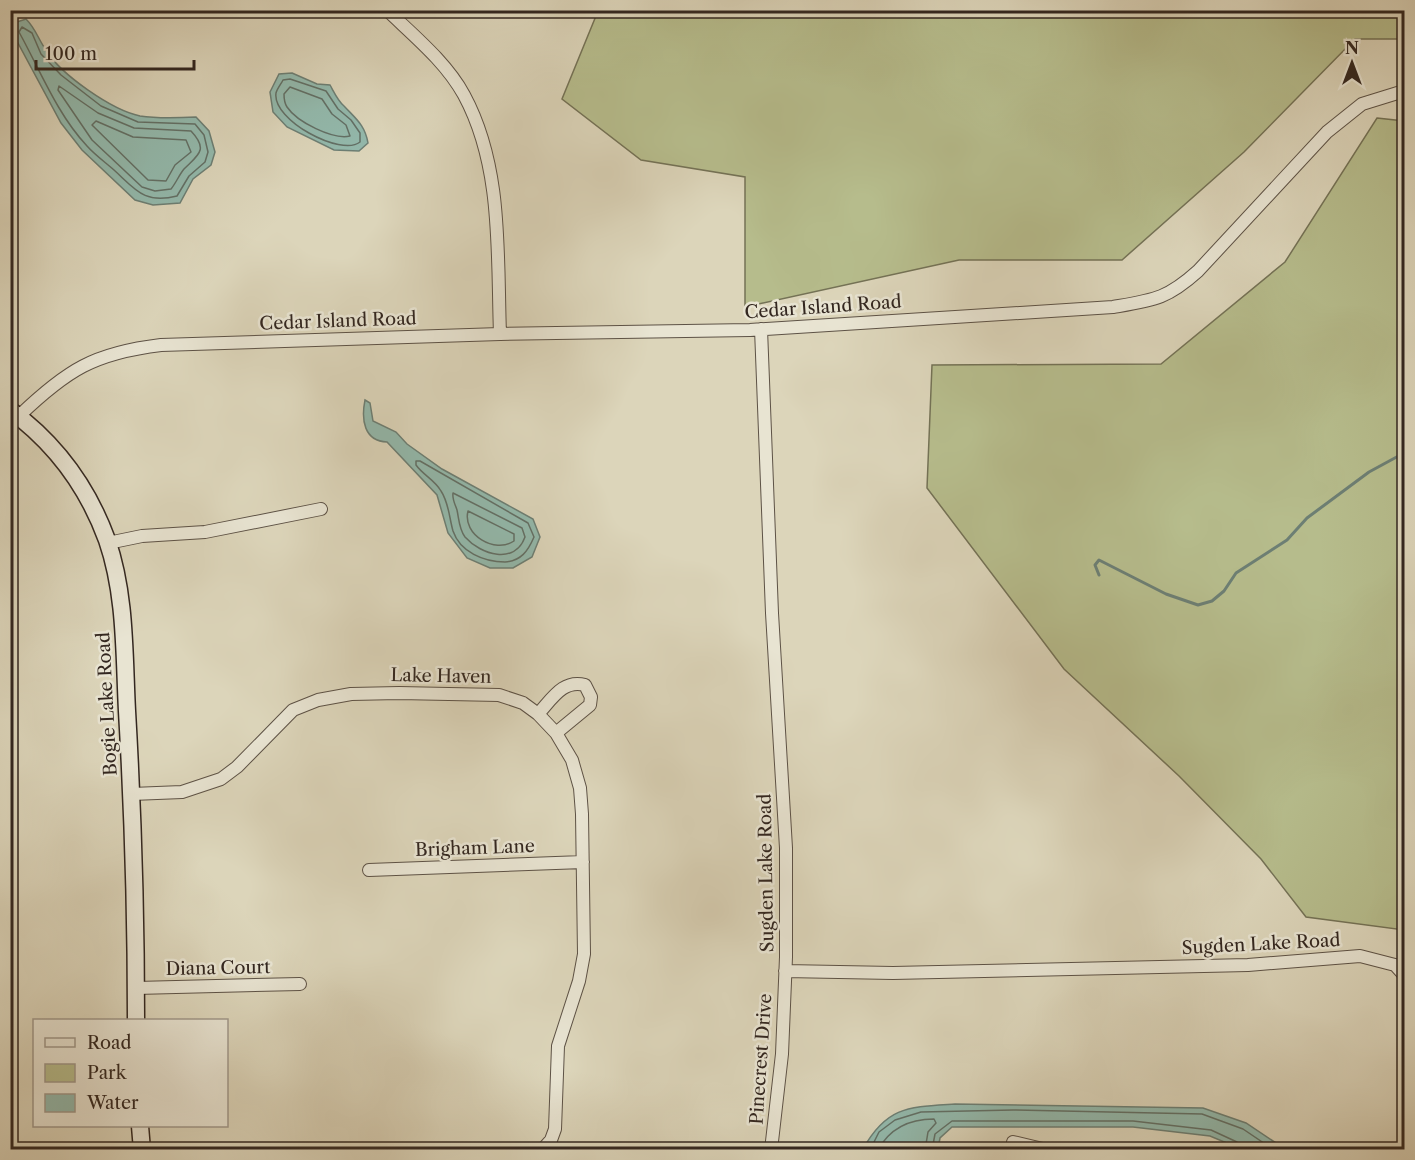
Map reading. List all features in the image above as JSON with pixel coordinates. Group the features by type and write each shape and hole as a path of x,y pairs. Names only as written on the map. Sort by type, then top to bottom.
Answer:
{"main road":[{"name":"Bogie Lake Road","path":"15,413 51,447 69,468 92,507 108,543 119,585 132,794 136,1019"},
{"path":"140,1127 141,1149"}],"street":[{"path":"387,10 426,46 463,94 486,145 494,209 500,334"},
{"name":"Cedar Island Road","path":"161,345 500,334 761,329 1113,307 1154,300 1176,291 1198,271 1327,132 1362,105 1404,91"},
{"name":"Sugden Lake Road","path":"761,329 772,613 786,848 785,971 893,973 1248,965 1360,956 1395,965 1404,975"},
{"name":"Bogie Lake Road","path":"15,413 90,361 124,350 161,345"},
{"path":"108,543 142,536 205,532 321,509"},
{"path":"538,714 565,685 574,682 585,685 591,697 590,705 556,733"},
{"name":"Lake Haven","path":"132,794 182,792 221,779 237,768 292,710 318,700 351,694 387,693 499,695 523,703 538,714 556,733 572,760 580,788 585,938 582,970 558,1046 555,1129 551,1140 542,1149"},
{"name":"Brigham Lane","path":"369,870 583,862"},
{"name":"Pinecrest Drive","path":"771,1149 782,1054 785,971"},
{"name":"Diana Court","path":"136,988 300,984"},
{"path":"1013,1142 1047,1149"}],"green space":[{"path":"1404,10 1404,39 1355,39 1244,152 1122,260 959,260 745,307 745,177 641,160 562,99 598,11"},
{"path":"1377,118 1404,121 1404,930 1306,917 1261,859 1179,776 1064,669 927,488 932,365 1161,364 1285,262"}],"water":[{"path":"26,19 53,60 75,80 102,99 140,116 196,117 209,131 215,152 211,165 193,179 180,203 153,205 135,200 82,150 61,123 11,30 17,22"},
{"path":"292,73 317,84 330,85 340,102 362,127 368,143 359,151 334,150 287,127 273,112 270,92 279,74"},
{"path":"365,400 370,403 373,421 396,432 407,444 442,469 533,519 540,537 532,557 513,568 490,568 467,558 448,533 437,495 387,442 379,441 369,434 364,422"},
{"path":"955,1104 1203,1108 1246,1123 1285,1149 1241,1149 1210,1136 1133,1127 952,1127 940,1138 938,1149 863,1149 881,1124 901,1112 925,1106"}],"waterway":[{"path":"1099,575 1095,565 1099,560 1166,594 1198,605 1212,601 1224,591 1236,573 1287,540 1307,518 1369,472 1404,453"}]}
